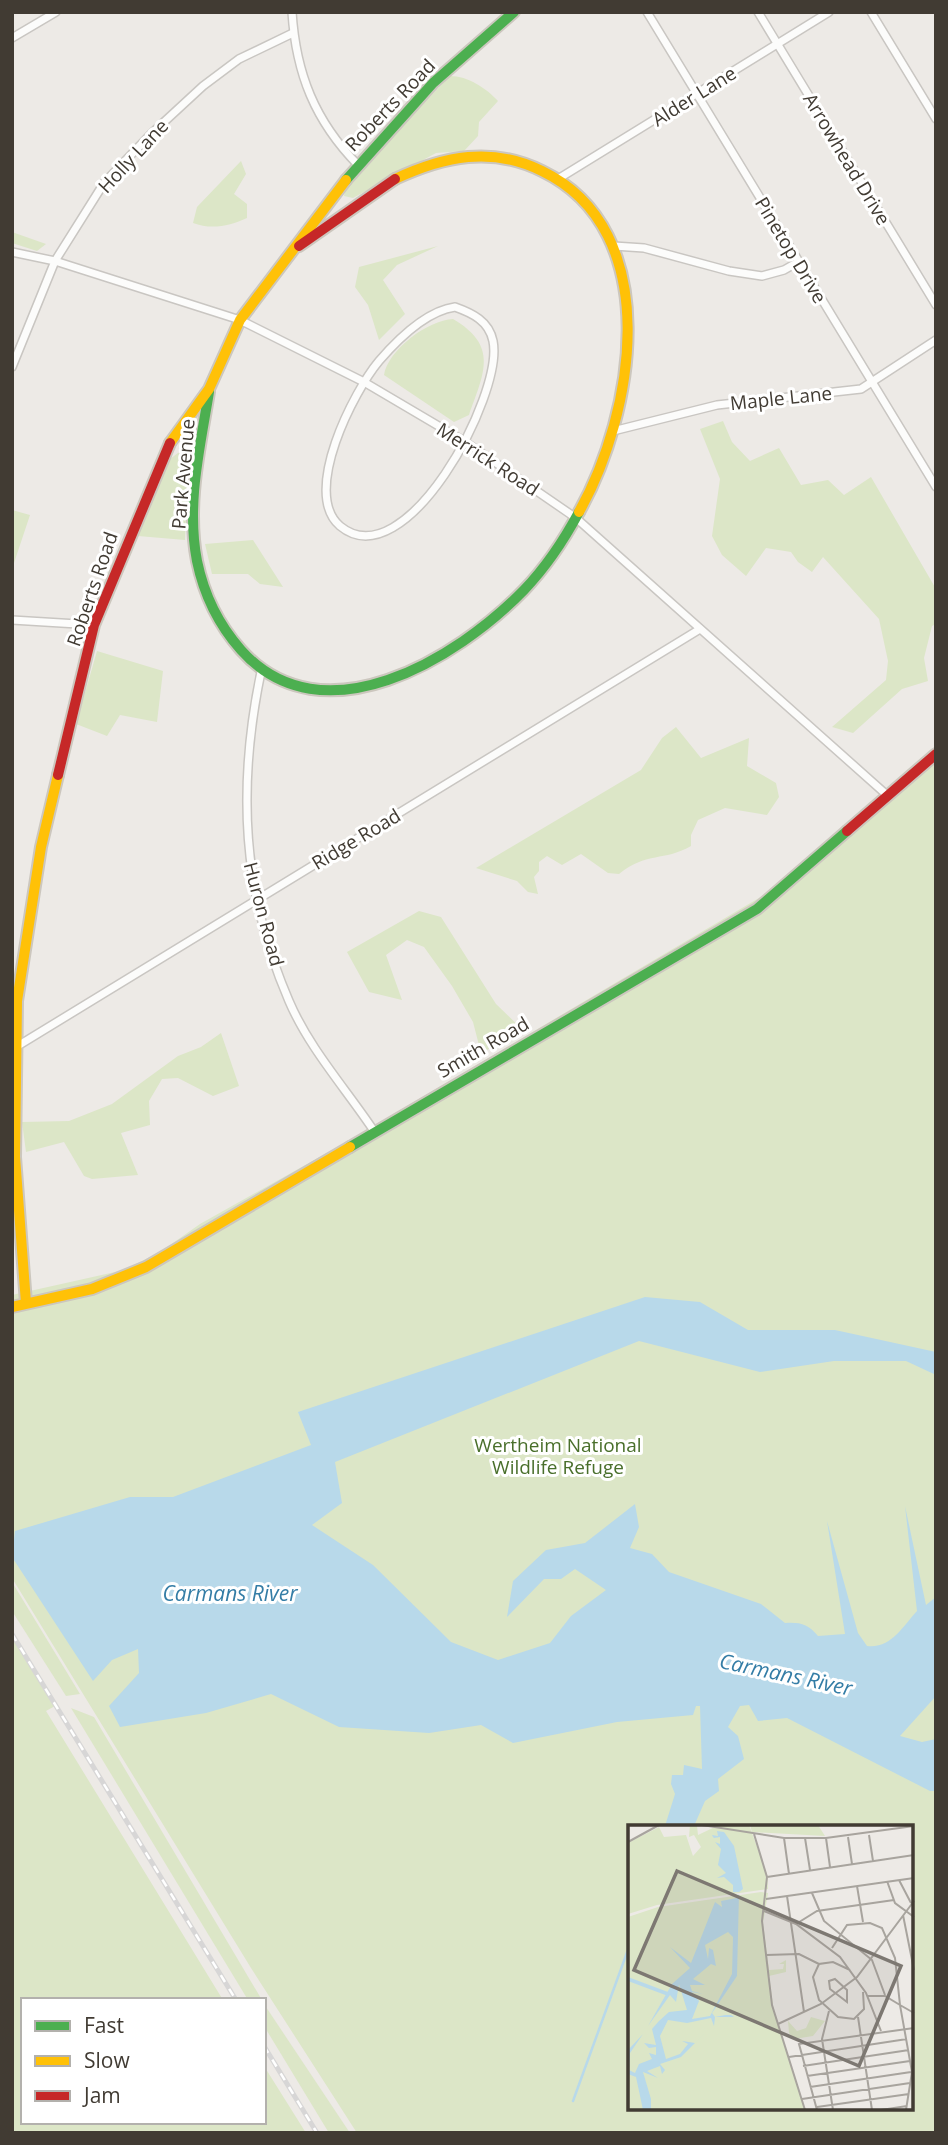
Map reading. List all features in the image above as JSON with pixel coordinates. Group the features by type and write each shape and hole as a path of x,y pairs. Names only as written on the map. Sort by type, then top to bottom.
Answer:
{"street":[{"path":"12,38 56,12"},
{"path":"292,12 297,61 320,119 358,165"},
{"name":"Roberts Road","path":"26,1303 15,1157 15,1000 41,847 94,625 155,474 173,438 209,389 240,320 296,247 305,231 358,165 433,83 514,12"},
{"name":"Pinetop Drive","path":"648,12 936,487"},
{"name":"Arrowhead Drive","path":"758,12 936,305"},
{"name":"Alder Lane","path":"558,179 829,12"},
{"path":"871,12 936,119"},
{"name":"Holly Lane","path":"12,368 55,261 104,183 150,134 239,58 293,33"},
{"path":"261,672 336,691 359,688 419,667 463,640 523,591 555,553 601,467 614,430 628,342 622,282 614,246 586,201 558,179 503,157 444,158 372,194 296,247"},
{"path":"614,246 644,248 729,271 762,276 784,270 798,262"},
{"name":"Merrick Road","path":"12,251 55,261 240,320 364,382 464,441 576,518 888,796"},
{"path":"455,307 475,315 487,327 493,340 494,357 488,386 446,475 397,525 366,537 351,534 337,524 329,511 326,491 330,461 343,421 364,382 402,337 430,316 455,307"},
{"name":"Maple Lane","path":"614,430 717,405 860,389 936,340"},
{"name":"Park Avenue","path":"209,389 193,525 198,569 214,615 228,637 261,672"},
{"path":"12,620 94,625"},
{"name":"Ridge Road","path":"13,1049 700,629"},
{"name":"Huron Road","path":"261,672 250,726 246,814 249,869 289,1002 308,1035 374,1131"},
{"name":"Smith Road","path":"12,1307 92,1289 146,1267 757,909 936,754"}],"green space":[{"path":"450,76 476,84 498,101 479,122 478,136 464,151 436,153 353,198 344,196 346,184"},
{"path":"241,161 246,174 234,194 247,204 247,218 220,226 193,223 197,207"},
{"path":"12,232 46,244 37,251 12,243"},
{"path":"438,246 397,265 383,280 405,314 379,340 368,305 355,287 359,267"},
{"path":"453,319 477,339 484,361 483,373 469,415 454,422 384,375 393,356 411,338 432,325"},
{"path":"723,421 732,442 750,461 779,448 801,485 828,480 844,495 871,477 936,589 936,624 932,626 924,658 928,681 902,689 853,733 832,727 886,680 888,661 879,619 823,557 812,572 798,562 791,552 766,548 746,576 722,555 712,536 720,479 700,429"},
{"path":"178,453 184,454 188,465 185,540 138,536 166,462"},
{"path":"12,510 30,515 12,569"},
{"path":"253,540 283,587 260,584 248,574 212,574 205,544"},
{"path":"97,651 163,671 157,722 120,715 107,736 76,724"},
{"path":"676,727 701,758 749,738 747,766 776,783 779,797 767,815 725,808 698,820 691,835 691,846 639,862 619,874 608,873 581,854 562,865 547,856 539,862 539,871 534,877 538,894 528,892 517,881 476,868 641,770 662,738"},
{"name":"Wertheim National Wildlife Refuge","path":"936,760 936,2133 357,2133 251,1968 12,1578 12,1295 124,1270 160,1252 200,1224 348,1141 803,872"},
{"path":"419,911 441,917 496,1004 524,1031 481,1053 473,1022 452,986 424,947 407,940 386,955 402,1000 369,992 347,952"},
{"path":"221,1033 239,1086 213,1096 178,1078 162,1079 149,1101 150,1125 121,1133 138,1175 92,1179 84,1176 64,1142 26,1152 22,1122 69,1121 112,1104 178,1056 201,1047"},
{"path":"12,1582 80,1694 66,1696 12,1611"},
{"path":"12,1636 55,1706 46,1711 222,1998 21,1998 21,2124 266,2124 266,2069 306,2133 12,2133"},
{"path":"71,1708 94,1717 261,1998 247,1998"},
{"path":"266,2007 350,2133 329,2133 266,2029"}],"water":[{"name":"Carmans River","path":"645,1297 700,1302 748,1330 835,1330 936,1352 936,1375 906,1361 834,1361 760,1372 639,1341 335,1462 342,1503 312,1525 373,1565 451,1642 498,1660 550,1643 571,1616 606,1590 575,1569 561,1579 544,1579 507,1617 513,1581 546,1550 585,1543 635,1504 639,1527 630,1548 652,1554 669,1572 761,1604 785,1623 803,1625 818,1636 845,1634 827,1521 858,1633 867,1646 883,1644 896,1635 917,1611 905,1506 926,1605 936,1597 936,1696 900,1736 922,1742 936,1739 936,1791 930,1791 787,1718 758,1721 749,1705 740,1706 728,1727 738,1736 744,1759 718,1779 719,1791 705,1801 694,1825 665,1825 675,1794 671,1784 672,1775 683,1775 684,1765 702,1769 700,1706 696,1706 693,1715 617,1722 513,1743 481,1725 429,1733 339,1727 271,1694 206,1713 120,1727 109,1706 139,1673 138,1649 112,1660 93,1681 12,1557 15,1531 130,1497 173,1497 311,1445 298,1412"}],"waterway":[{"path":"573,2101 628,1950"}],"railway":[{"path":"12,1634 235,1998"},
{"path":"266,2049 317,2133"}],"traffic: fast":[{"path":"346,180 433,83 514,12"},
{"path":"209,392 198,455 193,518 197,561 204,586 219,619 241,650 274,676 310,689 348,689 388,680 426,663 463,641 524,590 554,553 579,512"},
{"path":"350,1147 757,909 847,831"}],"traffic: slow":[{"path":"395,179 450,160 486,156 505,158 542,171 581,199 608,236 623,279 628,327 624,377 614,426 598,472 579,512"},
{"path":"170,443 209,389 240,320 346,180"},
{"path":"26,1303 15,1157 17,1001 41,847 58,775"},
{"path":"12,1307 92,1289 146,1267 350,1147"}],"traffic: jam":[{"path":"299,246 395,179"},
{"path":"58,775 94,625 170,443"},
{"path":"847,831 936,754"}]}
